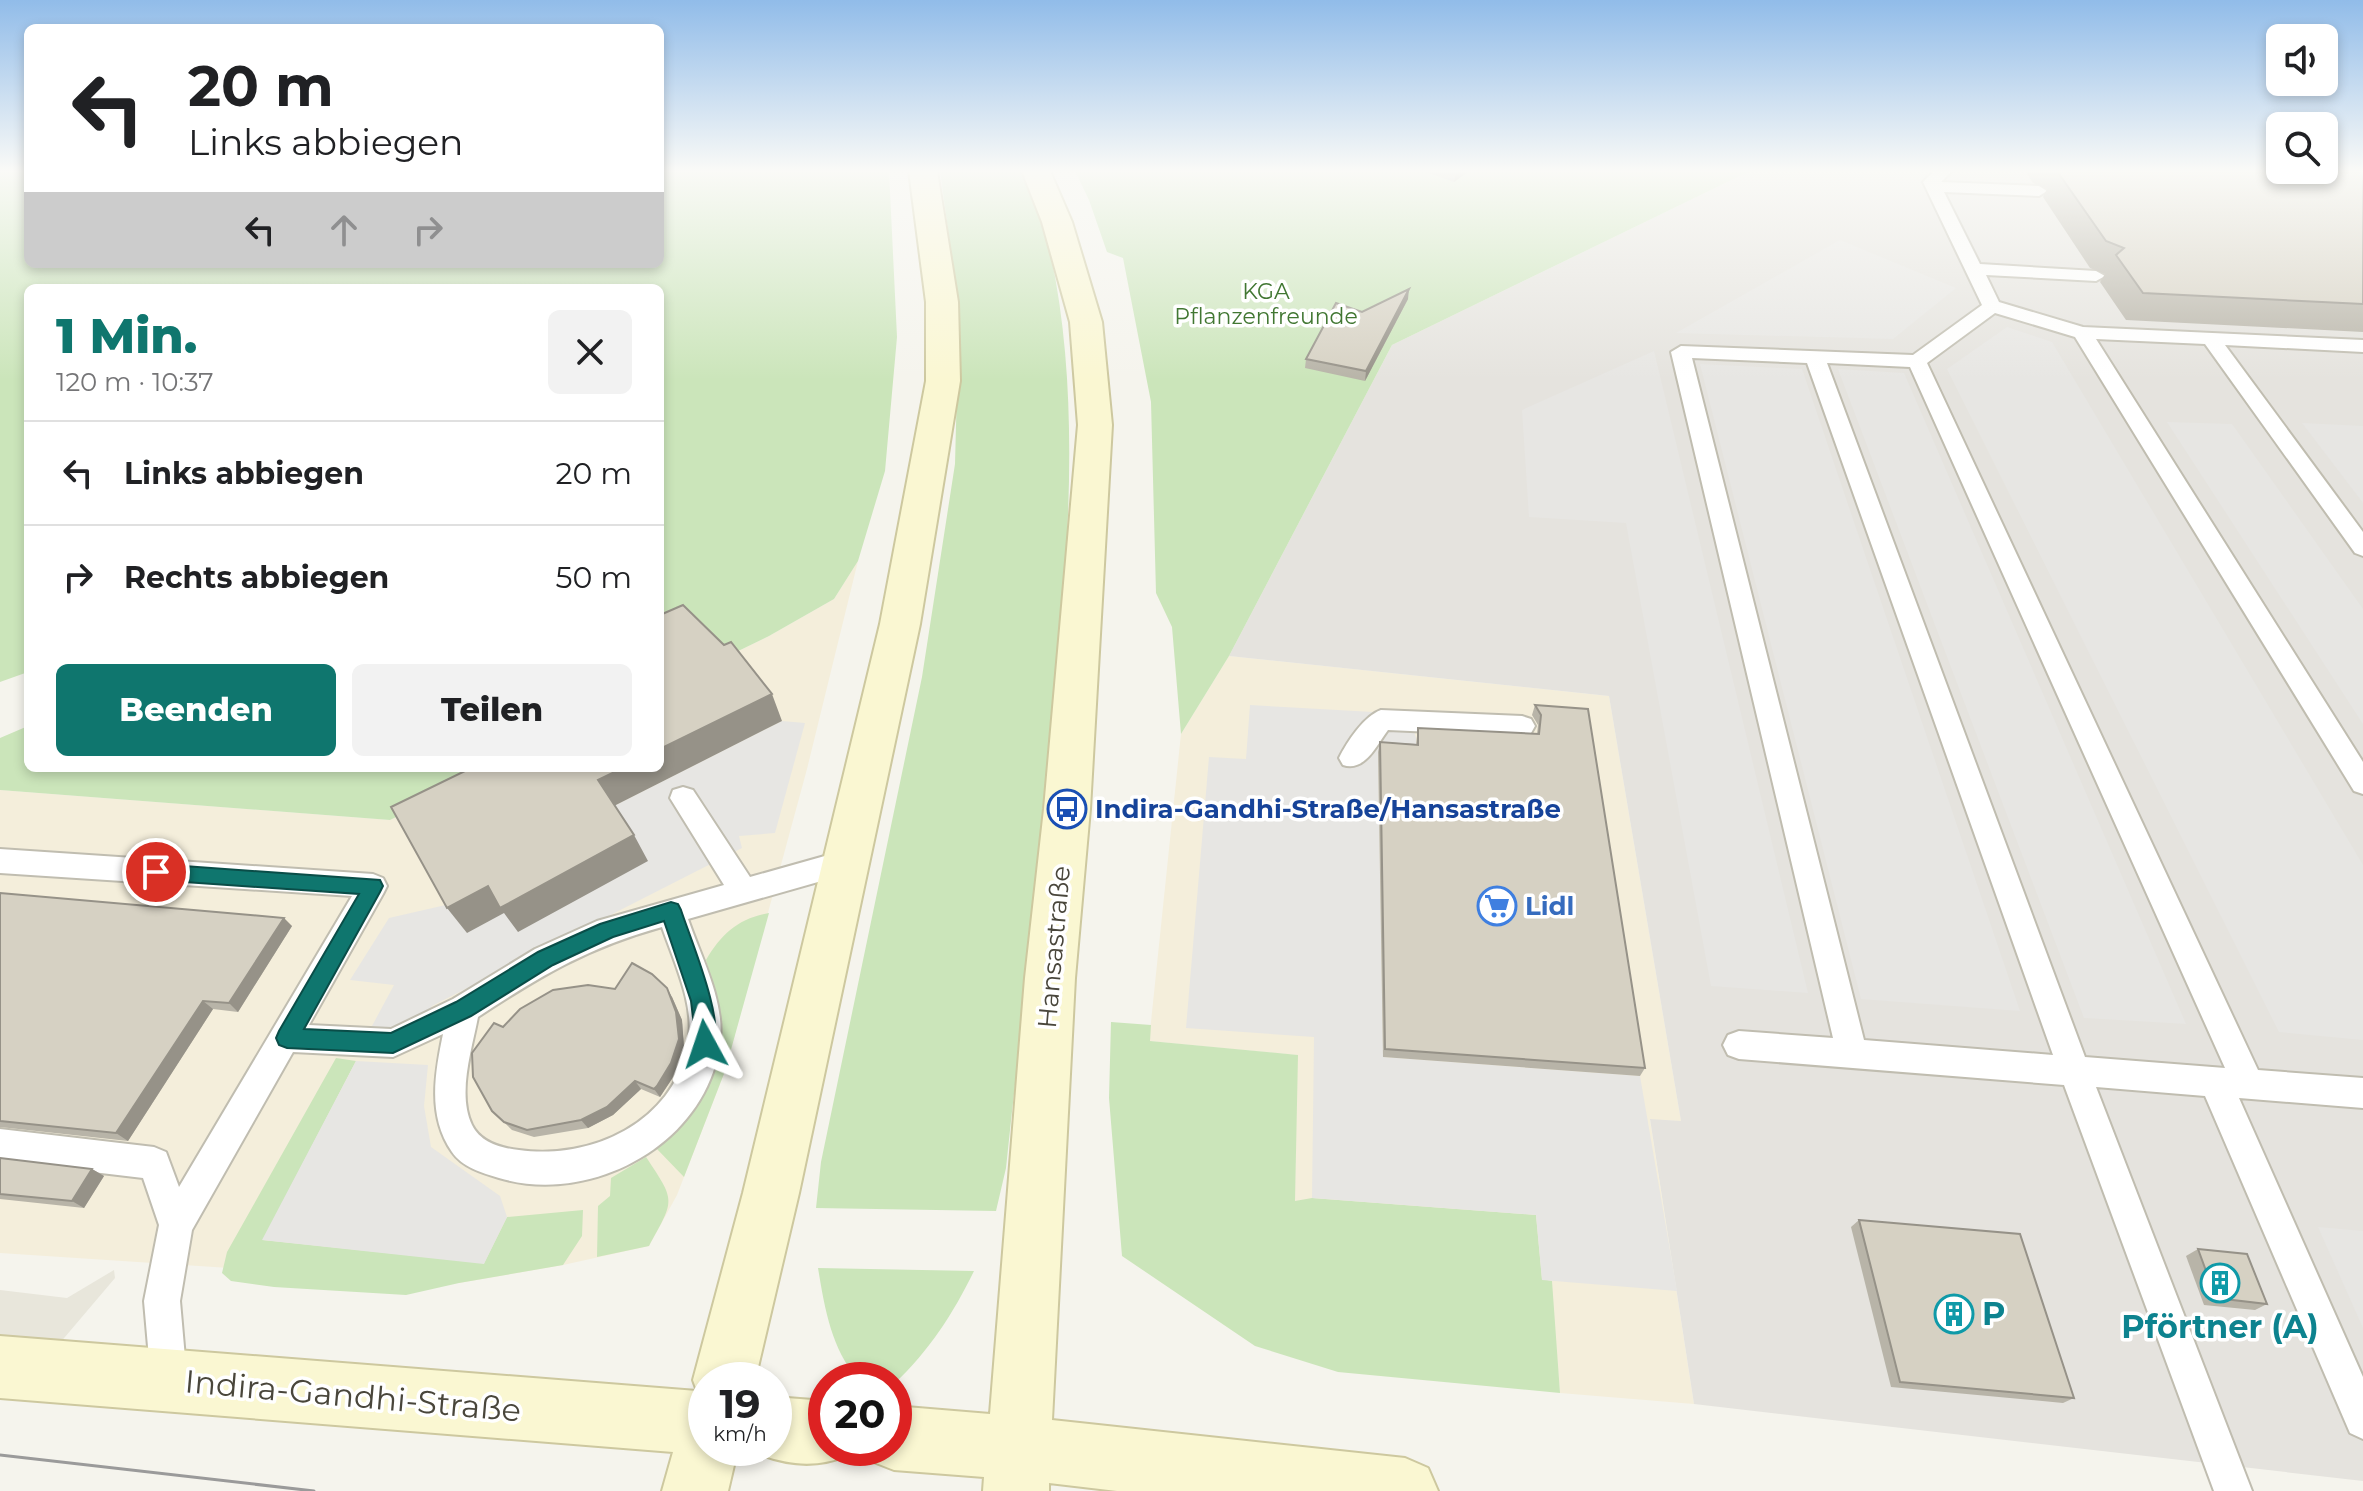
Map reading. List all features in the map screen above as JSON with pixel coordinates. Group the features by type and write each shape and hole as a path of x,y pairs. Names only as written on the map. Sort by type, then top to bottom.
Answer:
{"main road":[{"path":"729,1362 771,1193 900,624 943,381 942,302 933,241"},
{"name":"Hansastraße","path":"1018,1470 1050,978 1067,809 1095,425 1086,322 1062,241"},
{"name":"Indira-Gandhi-Straße","path":"0,1367 688,1422"},
{"path":"912,1443 1018,1470 1405,1491"},
{"path":"695,1491 701,1466"}],"lane":[{"path":"1963,241 1992,306 2082,333 2362,347"},
{"path":"1974,269 2096,276"},
{"path":"1852,1053 1681,352 1917,361 1992,306"},
{"path":"2082,333 2363,784"},
{"path":"2211,339 2363,548"},
{"path":"1815,357 2074,1070 2233,1491"},
{"path":"1917,361 2231,1082 2363,1420"},
{"path":"1352,758 1381,720 1522,726"},
{"path":"683,798 743,891"},
{"path":"0,861 373,886 176,1225 162,1301 169,1381"},
{"path":"287,1038 393,1043 464,1009 545,958 607,930 846,862"},
{"path":"464,1009 452,1075 451,1099 457,1131 479,1158 534,1171 593,1165 641,1142 689,1090 705,1044 701,1001 671,910"},
{"path":"1739,1045 2363,1093"},
{"path":"0,1145 154,1163 176,1225"}],"shaded area":[{"path":"1607,241 2363,241 2363,1481 1694,1404 1650,1119 1681,1121 1609,696 1229,656 1392,345"},
{"path":"1839,241 1956,288 1893,339 1676,333"},
{"path":"2007,327 2052,342 2363,865 2363,1040 2279,1032 1947,369"},
{"path":"1654,351 1808,993 1711,986 1626,523 1529,517 1522,410"},
{"path":"1700,364 1802,369 2020,1011 1861,999"},
{"path":"1838,369 1904,373 2186,1024 2084,1018"},
{"path":"2167,422 2232,424 2363,609 2363,724"},
{"path":"2302,423 2363,426 2363,503"},
{"path":"858,561 807,769 725,1071 677,1195 649,1246 459,1283 0,1253 0,790 390,820 489,772 664,772 664,687 769,636 834,599"},
{"path":"1229,656 1609,696 1681,1121 1650,1120 1694,1404 1560,1393 1551,1285 1294,1257 1297,1055 1149,1041 1181,734"},
{"path":"1250,705 1409,714 1416,738 1416,754 1378,752 1383,1057 1640,1076 1677,1291 1542,1280 1536,1215 1312,1198 1314,1037 1186,1028 1209,757 1246,759"},
{"path":"782,721 805,723 775,833 739,836 742,848 432,1006 416,1032 372,1026 394,985 350,980 389,918 450,904 612,807"},
{"path":"356,1061 428,1065 424,1106 431,1147 500,1196 507,1217 484,1264 262,1240"},
{"path":"2318,1227 2363,1231 2363,1328"},
{"path":"114,1270 115,1278 59,1344 0,1338 0,1290 67,1298"}],"green space":[{"path":"0,241 24,241 24,268 664,268 664,241 892,241 897,337 885,471 858,561 834,599 769,636 664,687 664,284 24,284 24,673 0,682"},
{"path":"949,241 1047,241 1057,288 1068,398 1066,563 1053,736 1006,1168 996,1211 816,1208 821,1162 922,677 955,464 959,311"},
{"name":"KGA Pflanzenfreunde","path":"1103,241 1607,241 1392,345 1229,656 1181,734 1172,627 1156,593 1151,402 1123,258 1107,252"},
{"path":"24,728 24,772 489,772 390,820 0,790 0,738"},
{"path":"769,913 725,1071 684,1177 656,1148 689,1111 712,983 706,960 718,942 740,923"},
{"path":"1111,1022 1151,1025 1150,1041 1298,1055 1295,1201 1312,1198 1536,1215 1542,1279 1552,1281 1560,1393 1338,1372 1255,1346 1122,1256 1109,1098"},
{"path":"336,1058 356,1061 263,1240 484,1263 507,1217 583,1210 582,1236 563,1265 406,1295 274,1287 231,1281 222,1273 227,1252"},
{"path":"646,1157 667,1193 664,1219 649,1246 597,1257 598,1206 610,1196 611,1178"},
{"path":"818,1268 974,1271 939,1331 912,1364 912,1362 846,1362 835,1341"}],"building":[{"path":"2106,241 2363,241 2363,304 2143,293 2116,255 2124,248"},
{"path":"1409,289 1366,371 1306,359 1336,303 1362,312"},
{"path":"683,605 724,645 731,642 772,694 664,747 664,613"},
{"name":"Lidl","path":"1535,705 1588,709 1645,1068 1385,1049 1380,742 1418,745 1418,728 1539,734 1541,715"},
{"path":"463,772 615,772 598,780 634,835 500,908 488,886 447,908 391,807"},
{"path":"0,893 284,918 229,1003 203,1001 116,1133 0,1121"},
{"path":"632,963 652,974 667,988 676,1012 679,1039 671,1063 657,1086 654,1089 635,1081 607,1107 581,1120 527,1130 504,1122 492,1111 473,1077 472,1053 494,1023 503,1027 520,1009 553,990 588,985 615,989"},
{"path":"0,1158 92,1169 72,1201 0,1194"},
{"name":"P","path":"1859,1220 2020,1234 2074,1398 1900,1382"},
{"path":"2198,1249 2247,1254 2267,1304 2216,1298"}],"tram line":[{"path":"0,1455 314,1491"}],"place":[{"name":"Indira-Gandhi-Straße/Hansastraße","path":"1067,809"},
{"name":"Lidl","path":"1497,906"},
{"name":"Pförtner (A)","path":"2220,1283"},
{"name":"P","path":"1954,1314"}],"route":[{"path":"156,872 373,886 287,1038 393,1043 464,1009 545,958 607,930 671,910 701,1001 705,1044"}]}
